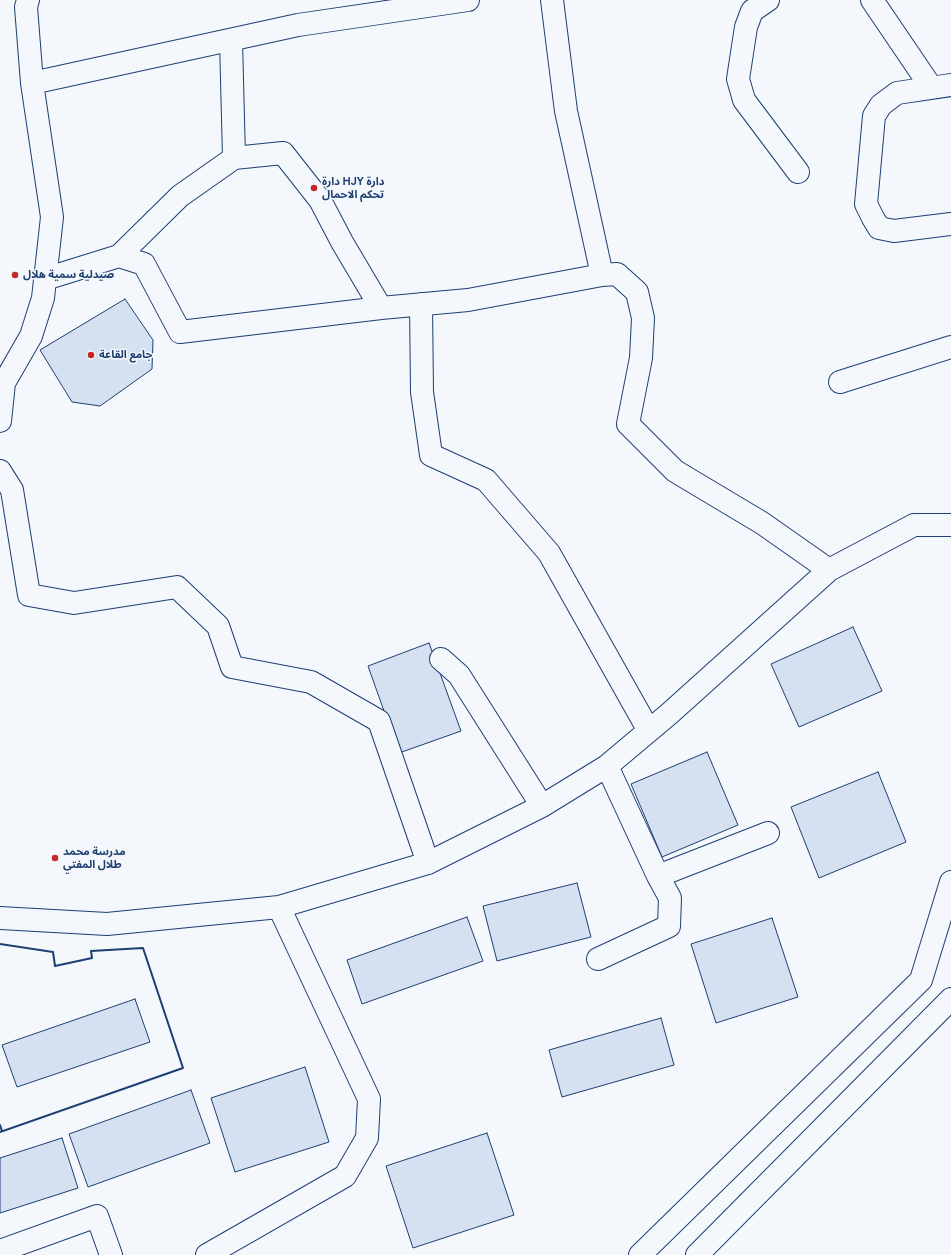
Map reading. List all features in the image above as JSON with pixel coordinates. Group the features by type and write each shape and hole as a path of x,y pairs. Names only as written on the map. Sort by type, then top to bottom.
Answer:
{"street":[{"path":"0,421 4,383 30,336 43,298 52,216 32,83 26,7 28,0"},
{"path":"32,83 298,25 468,0"},
{"path":"552,0 566,111 602,275"},
{"path":"768,0 752,11 746,27 738,79 744,100 798,172"},
{"path":"872,0 941,86 897,93 881,105 874,116 866,204 879,228 894,231 951,224"},
{"path":"231,40 234,158"},
{"path":"45,279 119,256 180,196 234,158 283,153 320,200 342,242 381,308"},
{"path":"119,256 144,264 180,332 381,308 468,300 602,275 617,274 637,292 643,318 641,358 628,424 675,471 762,523 829,570"},
{"path":"421,304 422,392 432,455 486,480 549,553 650,731"},
{"path":"840,382 951,347"},
{"path":"0,471 12,490 29,595 74,603 177,587 218,626 232,667 311,682 379,721 428,863"},
{"path":"0,918 107,924 279,907 428,863 542,806 607,766 650,731 829,570 914,525 951,525"},
{"path":"441,659 459,675 542,806"},
{"path":"598,959 669,926 670,898 658,876 607,766"},
{"path":"658,876 768,833"},
{"path":"640,1255 921,980 951,882"},
{"path":"207,1255 345,1176 367,1138 368,1099 279,907"},
{"path":"697,1255 951,999"},
{"path":"0,1251 97,1216 111,1255"}],"building":[{"path":"125,299 153,340 152,369 100,406 72,402 40,350"},
{"path":"853,627 882,691 799,727 771,664"},
{"path":"429,643 461,731 399,753 368,666"},
{"path":"707,752 738,825 662,857 631,784"},
{"path":"878,772 906,842 819,878 791,807"},
{"path":"577,883 591,937 497,961 483,906"},
{"path":"467,917 483,961 362,1004 347,960"},
{"path":"772,918 798,997 716,1023 691,944"},
{"path":"135,999 150,1042 17,1087 2,1045"},
{"path":"661,1018 674,1065 562,1097 549,1050"},
{"path":"305,1067 329,1142 235,1172 211,1098"},
{"path":"191,1090 210,1143 88,1187 69,1134"},
{"path":"487,1133 514,1215 413,1248 386,1166"},
{"path":"62,1138 78,1188 0,1213 0,1158"}],"wall":[{"path":"0,944 53,952 55,966 92,958 91,951 143,948 183,1068 0,1132"},
{"path":"0,1125 2,1131"}],"place":[{"name":"دارة HJY دارة تحكم الاحمال","path":"314,188"},
{"name":"صيدلية سمية هلال","path":"15,275"},
{"name":"جامع القاعة","path":"91,355"},
{"name":"مدرسة محمد طلال المفتي","path":"55,858"}]}
